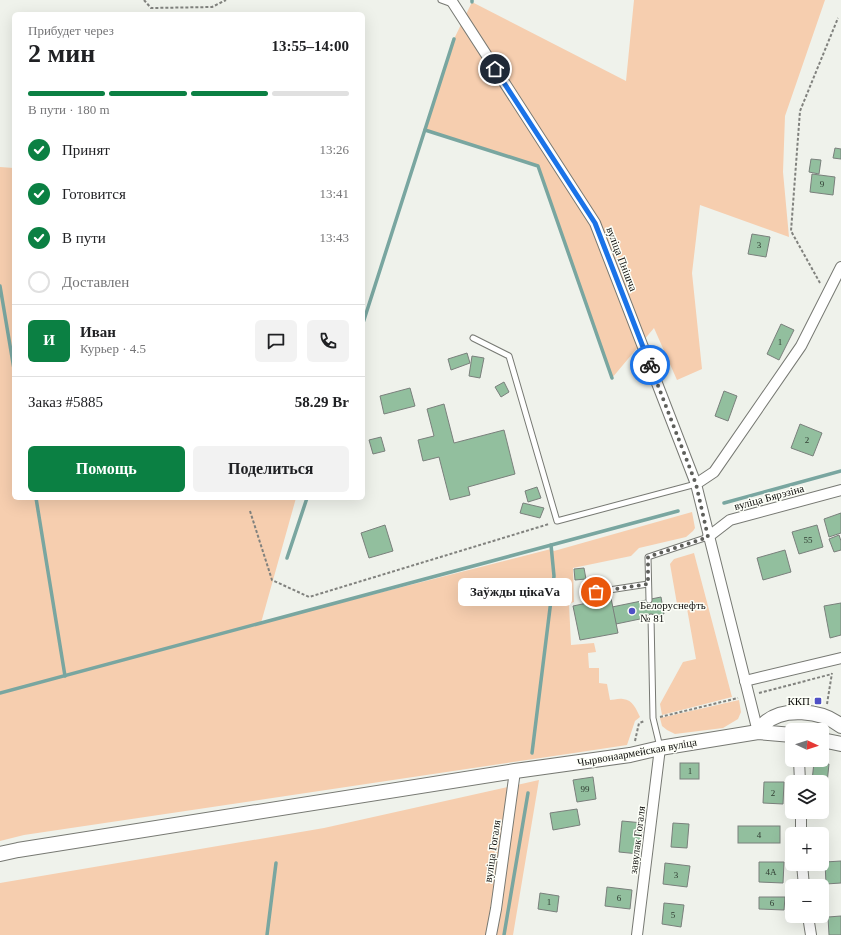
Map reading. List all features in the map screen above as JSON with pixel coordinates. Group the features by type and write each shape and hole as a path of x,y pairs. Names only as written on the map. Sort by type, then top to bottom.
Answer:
{"main road":[{"path":"758,732 764,724 774,717 789,713 807,712 825,716 841,726"},
{"name":"Чырвонаармейская вуліца","path":"0,854 515,771 630,755 660,748 758,732 785,734"},
{"path":"829,741 841,744"}],"street":[{"name":"вуліца Пнішча","path":"452,2 595,223 696,484 708,537 758,732"},
{"path":"696,484 714,472 797,353 841,267"},
{"name":"вуліца Бярэзіна","path":"708,537 730,520 841,490"},
{"path":"745,681 838,659"},
{"name":"завулак Гогаля","path":"637,935 660,748"},
{"name":"вуліца Гогаля","path":"491,935 515,771"},
{"path":"809,923 811,935"}],"lane":[{"path":"441,0 452,2"},
{"path":"473,338 509,356 557,521 696,484"},
{"path":"649,600 648,557 708,537"},
{"path":"596,592 648,584"},
{"path":"651,617 653,718 660,748"}],"path":[{"path":"144,0 151,8 212,7 226,0"},
{"path":"826,295 791,231 800,111 838,18"},
{"path":"250,511 272,580 309,597 557,521"},
{"path":"825,716 832,674 838,659"},
{"path":"630,755 639,723 653,718 749,696 832,674"}],"shaded area":[{"path":"634,0 825,0 785,116 783,172 789,237 700,205 692,273 702,369 677,380 654,328 612,378 538,166 425,130 454,39 472,2 626,81"},
{"path":"0,167 12,168 12,500 295,500 261,623 551,549 554,551 692,512 695,528 686,537 639,548 631,556 573,568 574,602 569,604 571,645 594,643 596,652 588,653 589,668 599,668 599,683 607,684 610,700 626,700 632,703 636,708 640,717 635,721 627,745 24,835 0,841"},
{"path":"694,553 732,697 662,715 660,704 683,662 696,659 686,603 677,604 670,564 674,559"},
{"path":"739,700 741,712 738,719 723,728 675,734 662,726 660,718"},
{"path":"539,780 513,935 0,935 0,883 324,828"}],"building":[{"path":"835,148 841,149 841,159 833,158"},
{"path":"811,159 821,160 819,174 809,172"},
{"path":"812,174 835,177 833,195 810,192"},
{"path":"752,234 770,237 766,257 748,254"},
{"path":"781,324 794,330 779,360 767,354"},
{"path":"467,353 470,363 451,370 448,359"},
{"path":"472,356 484,358 480,378 469,376"},
{"path":"504,382 509,392 501,397 495,387"},
{"path":"410,388 415,406 384,414 380,396"},
{"path":"724,391 737,396 728,421 715,416"},
{"path":"444,404 454,443 504,430 515,474 468,487 470,495 450,500 439,457 423,461 418,440 434,436 427,409"},
{"path":"800,424 822,433 813,456 791,448"},
{"path":"381,437 385,451 373,454 369,440"},
{"path":"537,487 541,498 528,502 525,491"},
{"path":"523,503 544,508 540,518 520,513"},
{"path":"841,513 841,533 829,537 824,519"},
{"path":"385,525 393,551 369,558 361,533"},
{"path":"817,525 823,547 799,554 792,532"},
{"path":"839,535 841,550 834,552 829,539"},
{"path":"785,550 791,572 763,580 757,558"},
{"path":"584,568 586,579 575,580 574,569"},
{"path":"661,597 664,614 616,624 612,607"},
{"path":"611,598 618,633 580,640 573,606"},
{"path":"841,603 841,635 830,638 824,606"},
{"path":"680,763 699,763 699,779 680,779"},
{"path":"813,767 829,767 828,775 813,775"},
{"path":"593,777 596,799 577,802 573,780"},
{"path":"764,782 784,782 783,804 763,803"},
{"path":"577,809 580,825 553,830 550,813"},
{"path":"622,821 643,823 639,854 619,852"},
{"path":"673,823 689,824 687,848 671,847"},
{"path":"738,826 780,826 780,843 738,843"},
{"path":"841,861 841,883 829,884 829,879 826,879 825,871 829,871 829,862"},
{"path":"759,862 784,862 783,883 759,882"},
{"path":"665,863 690,866 687,887 663,884"},
{"path":"607,887 632,890 630,909 605,906"},
{"path":"540,893 559,896 557,912 538,909"},
{"path":"759,897 785,897 784,910 759,909"},
{"path":"664,903 684,905 681,927 662,924"},
{"path":"841,916 841,935 829,935 829,917"}],"waterway":[{"path":"365,317 454,39"},
{"path":"425,130 538,166 612,378"},
{"path":"0,286 12,357"},
{"path":"724,503 841,471"},
{"path":"36,500 65,676"},
{"path":"287,558 306,500"},
{"path":"0,693 678,511"},
{"path":"532,753 554,576 551,545"},
{"path":"504,935 528,793"},
{"path":"267,935 276,863"}],"way so far":[{"path":"596,592 648,584 648,557 708,537 696,484 650,365"}],"place":[{"name":"Заўжды цікаVа","path":"596,592"},
{"name":"Белоруснефть № 81","path":"632,611"},
{"name":"ККП","path":"818,701"}],"route":[{"path":"495,69 595,223 650,365"}]}
